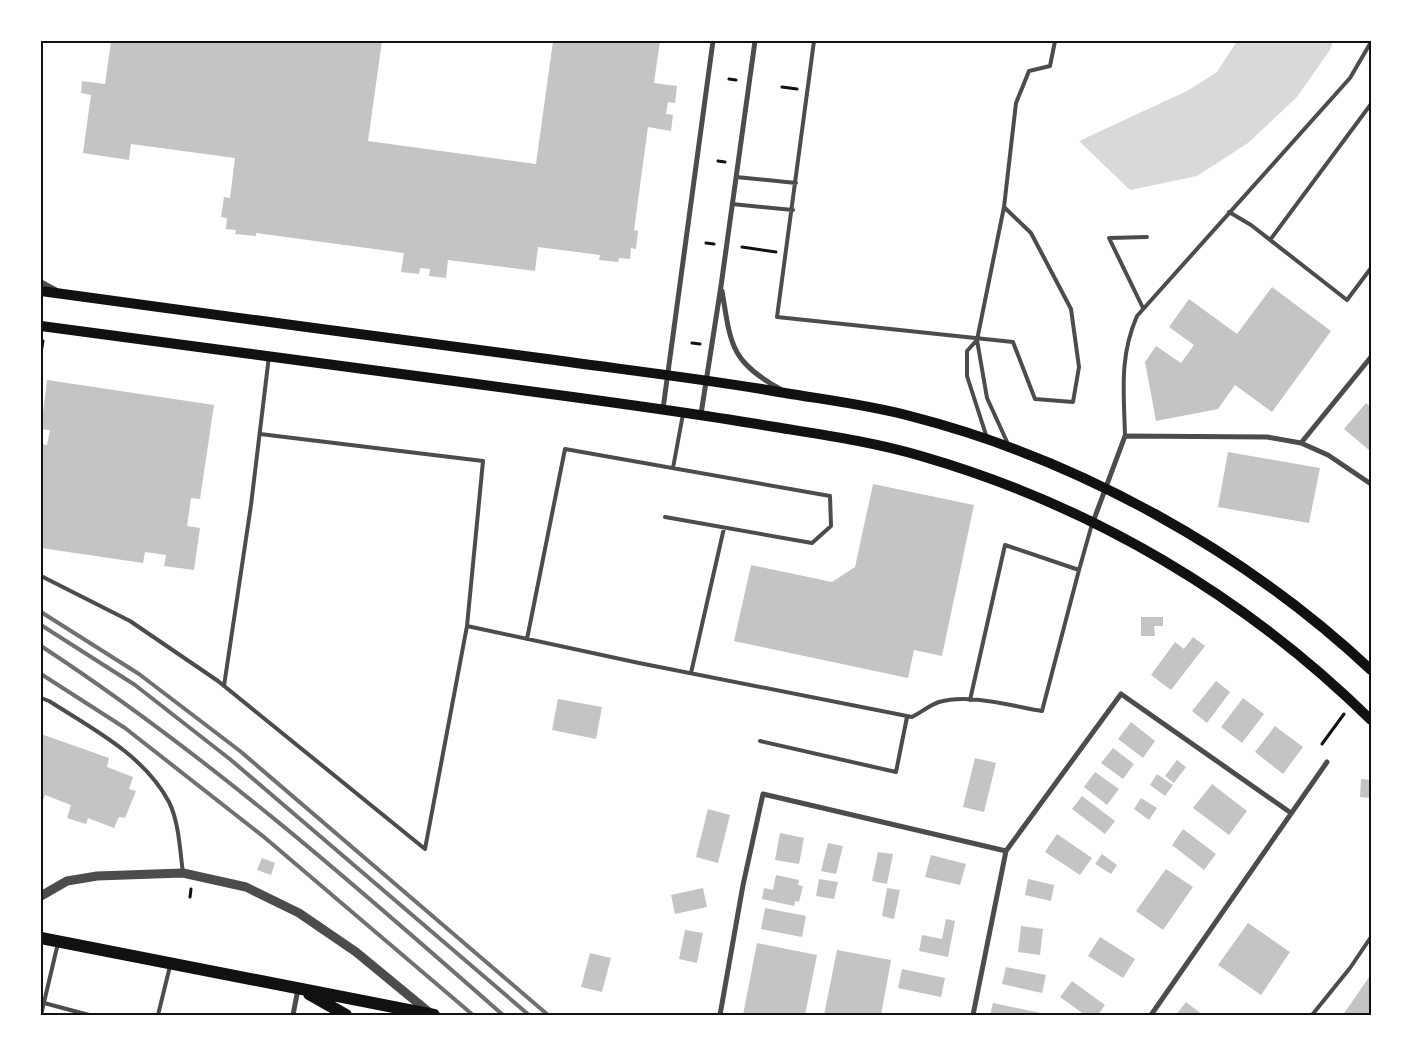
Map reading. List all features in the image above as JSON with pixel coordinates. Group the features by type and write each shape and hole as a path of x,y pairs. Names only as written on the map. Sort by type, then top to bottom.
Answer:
{"main road":[{"path":"41,291 668,376 705,379 895,412 1010,448 1062,468 1105,488 1210,547 1254,575 1312,619 1371,670"},
{"path":"41,326 701,414 849,439 923,457 1041,498 1093,522 1151,553 1226,600 1310,663 1371,720"},
{"path":"41,938 433,1015"},
{"path":"298,988 346,1015"}],"street":[{"path":"663,409 713,41"},
{"path":"701,414 755,41"},
{"path":"41,282 65,294"},
{"path":"721,286 729,336 741,361 756,376 787,393"},
{"path":"1301,443 1371,357"},
{"path":"1093,522 1125,436 1267,437 1301,443 1328,455 1371,484"},
{"path":"973,1015 1006,851 1121,694 1291,814"},
{"path":"1151,1015 1327,762"},
{"path":"720,1015 743,885 763,794 1006,851"},
{"path":"41,896 67,881 97,876 183,873 246,887 300,913 356,952 433,1015"},
{"path":"293,1015 298,988"}],"lane":[{"path":"814,41 793,210 777,317 977,340 1013,342 1035,398 1073,402 1079,367 1071,309 1031,233 1004,207"},
{"path":"1010,448 987,398 977,340 1004,207 1016,103 1029,71 1050,66 1055,41"},
{"path":"1125,436 1124,362 1128,337 1143,308 1350,78 1371,42"},
{"path":"1270,240 1371,104"},
{"path":"736,177 796,183"},
{"path":"732,204 793,210"},
{"path":"1228,212 1251,225 1346,300 1371,268"},
{"path":"1143,308 1109,238 1146,237"},
{"path":"977,340 967,351 967,376 987,440"},
{"path":"224,686 260,434 269,356"},
{"path":"673,468 683,412"},
{"path":"41,576 130,621 224,686 425,849 467,626 483,461 260,434"},
{"path":"527,639 565,449 830,496 831,526 812,543 665,517"},
{"path":"467,626 907,717 912,717 939,702 980,699 1042,712 1093,522"},
{"path":"691,673 724,528"},
{"path":"970,700 1005,545 1079,570"},
{"path":"41,698 50,701 106,738 148,771 169,803 178,836 183,873"},
{"path":"760,741 896,772 907,717"},
{"path":"1312,1015 1350,968 1371,937"},
{"path":"41,1015 58,941"},
{"path":"158,1015 170,963"},
{"path":"44,1003 89,1015"}],"path":[{"path":"728,79 736,80"},
{"path":"718,161 725,162"},
{"path":"706,242 714,244"},
{"path":"742,247 758,249"},
{"path":"41,353 43,339"},
{"path":"692,343 700,344"}],"shaded area":[{"path":"1237,41 1333,41 1330,50 1297,97 1248,143 1197,176 1130,190 1079,141 1187,91 1217,72"}],"building":[{"path":"111,41 382,41 368,141 536,164 553,41 660,41 654,83 677,86 675,103 668,102 666,114 673,115 671,131 648,127 634,230 638,231 636,249 631,248 630,259 619,258 618,262 599,260 600,255 538,247 535,271 448,260 446,278 429,276 430,269 420,268 419,274 401,272 404,253 256,233 256,236 235,234 236,230 226,229 227,218 221,217 224,197 230,198 235,158 131,144 129,160 83,153 91,95 81,93 82,81 105,84"},
{"path":"1272,287 1331,331 1272,412 1235,385 1218,409 1156,421 1145,362 1156,346 1181,363 1194,345 1169,327 1189,299 1237,334"},
{"path":"47,380 214,405 200,499 191,498 187,526 200,528 194,570 164,566 166,555 145,552 143,563 41,548 41,444 47,445 50,430 41,429"},
{"path":"1366,403 1371,407 1369,450 1344,429"},
{"path":"1228,452 1320,468 1309,523 1218,507"},
{"path":"873,484 974,505 942,656 914,650 908,678 734,641 751,565 832,582 855,567"},
{"path":"1141,617 1163,617 1163,626 1154,626 1155,636 1141,636"},
{"path":"1193,637 1205,646 1171,690 1151,675 1175,642 1184,649"},
{"path":"1216,681 1230,692 1207,723 1192,711"},
{"path":"1243,698 1264,714 1242,743 1221,727"},
{"path":"558,699 602,707 596,739 552,730"},
{"path":"1131,722 1155,741 1143,758 1118,739"},
{"path":"1275,726 1303,747 1283,774 1255,752"},
{"path":"41,734 109,758 107,767 133,777 129,789 136,791 125,818 119,817 114,828 88,818 86,824 67,818 71,805 45,795 41,806"},
{"path":"1113,748 1134,764 1123,779 1101,763"},
{"path":"975,758 996,763 984,812 963,807"},
{"path":"1177,760 1186,767 1174,783 1165,776"},
{"path":"1095,772 1119,789 1107,805 1084,787"},
{"path":"1157,774 1173,785 1165,796 1150,785"},
{"path":"1361,779 1371,780 1371,798 1360,797"},
{"path":"1212,784 1247,811 1229,835 1193,808"},
{"path":"1082,796 1115,821 1105,834 1072,809"},
{"path":"1141,798 1157,808 1149,820 1134,809"},
{"path":"708,809 730,815 718,863 696,857"},
{"path":"1183,829 1216,854 1204,870 1172,845"},
{"path":"780,833 804,838 799,864 775,860"},
{"path":"1057,834 1092,858 1080,875 1045,852"},
{"path":"828,843 843,846 836,874 821,871"},
{"path":"878,852 893,854 887,884 872,881"},
{"path":"1102,854 1117,865 1111,874 1095,864"},
{"path":"931,855 966,864 960,885 925,877"},
{"path":"262,858 275,863 271,875 257,870"},
{"path":"1166,869 1193,887 1163,930 1136,911"},
{"path":"776,875 799,880 798,885 803,886 799,902 795,901 794,906 762,899 764,888 773,890"},
{"path":"819,879 838,882 834,899 816,896"},
{"path":"1028,879 1054,885 1051,901 1025,895"},
{"path":"703,888 707,907 675,914 671,895"},
{"path":"887,888 900,890 894,919 882,916"},
{"path":"765,908 806,916 802,937 761,929"},
{"path":"946,919 955,921 948,957 919,951 922,935 942,939"},
{"path":"1248,923 1290,952 1261,995 1218,965"},
{"path":"1021,926 1043,929 1040,955 1018,952"},
{"path":"685,930 703,933 697,963 679,959"},
{"path":"1100,937 1135,959 1123,978 1088,956"},
{"path":"757,943 817,955 805,1015 743,1015"},
{"path":"837,950 891,960 881,1015 824,1015"},
{"path":"590,953 611,958 602,992 581,987"},
{"path":"1006,967 1046,975 1042,993 1002,984"},
{"path":"902,969 945,978 941,997 898,988"},
{"path":"1371,974 1371,1015 1343,1015"},
{"path":"1072,981 1105,1005 1098,1015 1085,1015 1060,997"},
{"path":"1186,1002 1203,1015 1176,1015"},
{"path":"993,1003 1045,1014 1045,1015 990,1015"}],"railway":[{"path":"41,612 139,674 240,751 548,1015"},
{"path":"41,625 135,685 231,760 529,1015"},
{"path":"41,646 162,731 221,776 392,918 503,1015"},
{"path":"41,674 125,728 264,837 473,1015"}]}
